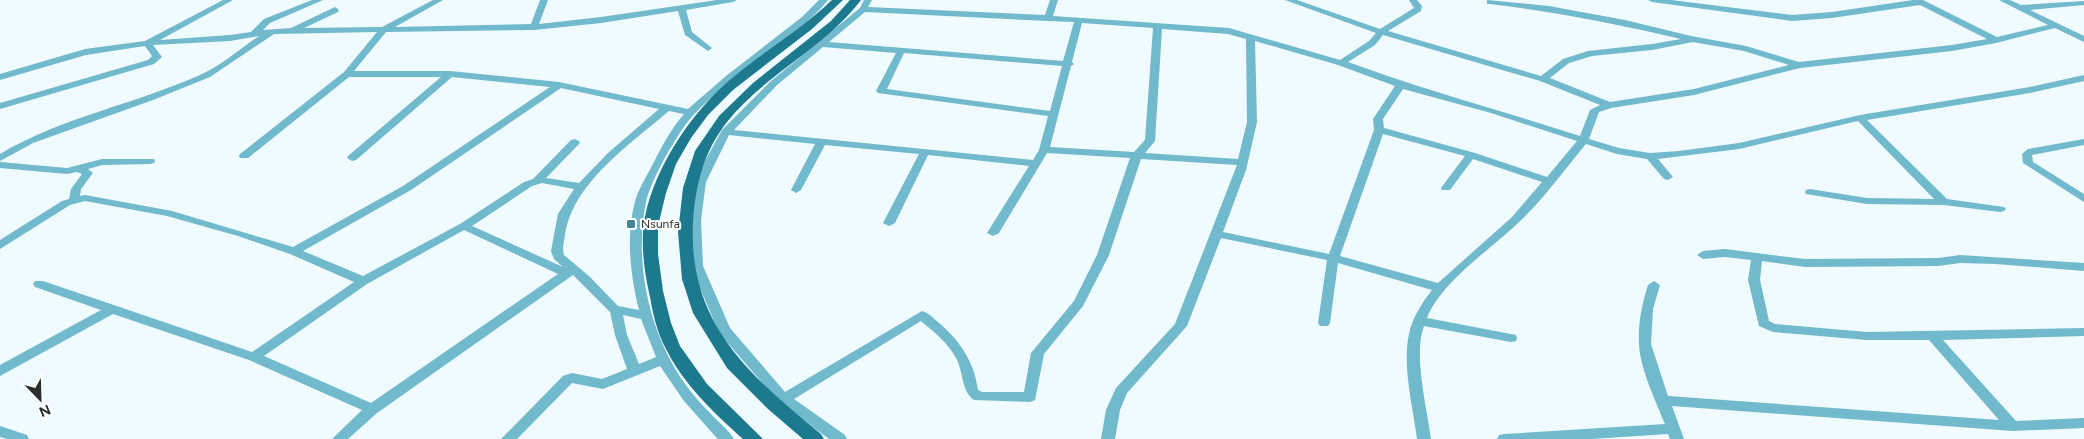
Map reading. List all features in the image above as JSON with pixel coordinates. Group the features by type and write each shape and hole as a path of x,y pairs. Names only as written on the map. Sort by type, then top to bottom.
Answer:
{"main road":[{"path":"754,439 710,399 675,352 659,306 651,262 650,229 659,189 671,160 689,130 729,88 812,24 838,0"},
{"path":"815,439 774,405 733,364 702,313 689,279 685,232 690,188 701,151 723,119 757,84 859,5"}],"street":[{"path":"147,43 229,0"},
{"path":"254,34 267,21 319,0"},
{"path":"534,27 544,0"},
{"path":"0,77 85,52 147,43 230,38 291,30 534,27 733,0"},
{"path":"727,439 708,422 676,381 664,358 647,316 638,277 635,244 642,200 671,140 690,112 743,65 814,11 824,0"},
{"path":"840,439 784,399 724,330 697,266 694,220 701,182 726,132 774,83 822,44 859,5 868,0"},
{"path":"1048,18 1054,0"},
{"path":"1289,0 1382,32 1543,80 1609,105"},
{"path":"1341,63 1372,43 1382,32 1418,9 1413,0"},
{"path":"1652,0 1792,18 1832,16 1919,1 1996,40"},
{"path":"2003,0 2053,26 2084,39"},
{"path":"244,156 347,74 384,29 432,1"},
{"path":"1490,2 1558,10 1625,23 1691,39 1738,47 1800,65"},
{"path":"2018,8 2084,3"},
{"path":"859,5 1229,31 1341,63 1401,85 1494,111 1583,141 1621,152 1650,156 1739,146 1860,118 2030,90 2084,78"},
{"path":"681,8 688,33 708,48"},
{"path":"291,30 334,10"},
{"path":"993,233 1044,150 1069,64 1079,20"},
{"path":"784,399 922,315 947,337 962,355 972,392 979,397 1030,397 1038,353 1079,303 1103,255 1136,157 1150,141 1158,25"},
{"path":"1424,439 1413,358 1415,332 1425,308 1440,288 1486,244 1516,220 1583,141 1593,112 1609,105 1694,92 1800,65 1952,48 1996,40 2053,26"},
{"path":"0,158 29,141 150,98 207,75 274,31"},
{"path":"1108,439 1113,410 1121,391 1182,326 1243,162 1252,122 1250,36"},
{"path":"1543,80 1566,62 1591,52 1652,47 1691,39"},
{"path":"0,106 152,62 157,57 147,43"},
{"path":"822,44 1069,64"},
{"path":"901,51 881,90 884,92 1053,114"},
{"path":"347,74 450,74 559,85 690,112"},
{"path":"352,158 450,74"},
{"path":"294,251 407,188 559,85"},
{"path":"1324,323 1333,258 1379,130 1378,119 1401,85"},
{"path":"647,316 616,310 570,271 556,251 566,210 583,187 599,167 666,108"},
{"path":"1860,118 1944,202"},
{"path":"1379,130 1472,155 1549,181"},
{"path":"726,132 1035,164"},
{"path":"254,357 363,281 464,226 528,184 538,180 575,142"},
{"path":"796,190 821,142"},
{"path":"2084,142 2032,151 2027,157 2028,163 2036,170 2084,199"},
{"path":"1044,150 1243,162"},
{"path":"889,224 924,152"},
{"path":"1446,188 1472,155"},
{"path":"1650,156 1668,177"},
{"path":"0,164 67,171 102,162 150,161"},
{"path":"74,200 76,189 88,173 78,168"},
{"path":"538,180 583,187"},
{"path":"1810,192 1867,200 1944,202 2000,209"},
{"path":"0,245 74,200 85,198 168,213 294,251 363,281"},
{"path":"464,226 570,271"},
{"path":"1217,234 1333,258 1440,288"},
{"path":"1703,255 1725,253 1805,263 1938,262 1969,259 2084,267"},
{"path":"1757,257 1754,280 1763,323 1773,328 1868,336 2084,332"},
{"path":"339,439 372,409 570,271"},
{"path":"39,284 254,357 372,409"},
{"path":"1504,439 1675,434 1645,344 1648,309 1654,285"},
{"path":"0,371 112,309"},
{"path":"616,310 621,335 636,370"},
{"path":"1420,321 1511,338"},
{"path":"1932,336 2013,426"},
{"path":"508,439 568,379 572,378 603,384 664,358"},
{"path":"1664,401 2013,426 2084,423"},
{"path":"0,431 22,439"}],"place":[{"name":"Nsunfa","path":"631,224"}]}
